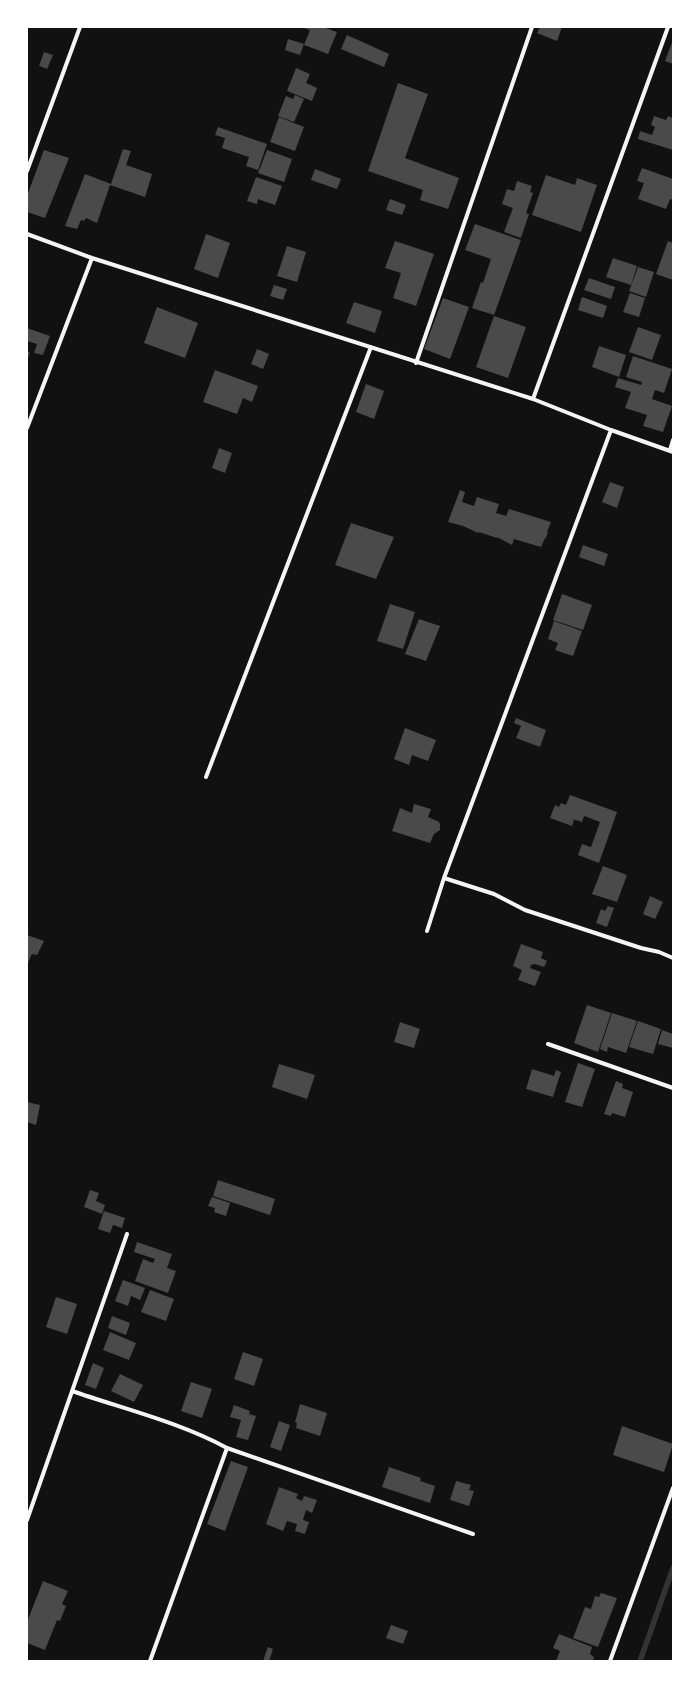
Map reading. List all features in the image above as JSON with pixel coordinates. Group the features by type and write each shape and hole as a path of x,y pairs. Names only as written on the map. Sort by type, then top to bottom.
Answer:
{"street":[{"path":"27,171 80,27"},
{"path":"416,363 532,27"},
{"path":"533,399 668,27"},
{"path":"27,234 92,258 416,363 533,399 611,430 671,451 673,440"},
{"path":"27,428 92,258"},
{"path":"206,777 371,348"},
{"path":"427,931 444,878 611,430"},
{"path":"444,878 494,894 525,910 640,948 660,952 673,958"},
{"path":"548,1044 673,1088"},
{"path":"27,1520 127,1234"},
{"path":"72,1391 183,1428 205,1436 227,1448 473,1534"},
{"path":"150,1661 227,1448"},
{"path":"610,1661 673,1488"}],"building":[{"path":"301,27 323,27 337,32 328,54 304,45 310,30"},
{"path":"540,27 562,27 557,41 537,33"},
{"path":"347,35 389,54 384,67 341,49"},
{"path":"288,39 304,44 300,55 285,50"},
{"path":"673,40 673,64 665,61"},
{"path":"44,52 53,55 47,69 39,66"},
{"path":"296,68 310,74 306,83 317,88 312,101 287,91"},
{"path":"398,83 428,94 405,158 459,178 448,209 420,200 423,190 368,171"},
{"path":"295,95 304,99 294,122 278,116 286,96 293,99"},
{"path":"654,116 666,120 668,116 673,118 673,150 638,139 640,131 652,135 655,127 651,125"},
{"path":"279,117 304,127 295,151 270,142"},
{"path":"218,127 267,144 258,170 246,166 249,157 222,148 225,138 215,135"},
{"path":"123,149 131,151 126,165 152,174 145,197 110,185 97,223 86,218 84,221 81,220 77,229 65,226 85,174 111,184"},
{"path":"44,150 69,158 45,218 27,212 27,196"},
{"path":"267,150 292,159 284,182 258,173"},
{"path":"642,168 673,179 673,200 670,199 666,209 638,199 644,183 637,181"},
{"path":"315,169 341,179 337,189 311,180"},
{"path":"546,175 575,185 577,178 597,185 581,232 532,215"},
{"path":"256,177 282,186 275,205 258,199 257,204 247,201"},
{"path":"517,181 532,186 530,192 533,193 526,213 529,214 521,238 504,232 513,208 502,204 507,189 514,191"},
{"path":"390,199 406,205 402,215 386,210"},
{"path":"475,224 521,240 494,315 472,308 481,282 483,283 491,259 465,250"},
{"path":"206,234 230,243 218,278 194,269"},
{"path":"395,241 434,254 416,306 393,298 401,273 385,268"},
{"path":"668,241 673,243 673,280 656,274"},
{"path":"287,246 306,252 297,282 277,276"},
{"path":"613,258 637,266 631,285 606,277"},
{"path":"638,267 654,272 646,297 629,291"},
{"path":"589,278 615,287 611,299 584,290"},
{"path":"274,285 287,289 283,300 270,296"},
{"path":"630,293 645,298 639,317 623,312"},
{"path":"582,297 607,306 603,318 578,310"},
{"path":"443,298 469,307 450,359 424,349"},
{"path":"354,302 382,311 375,333 346,323"},
{"path":"157,307 198,323 185,358 144,343"},
{"path":"494,316 526,327 508,378 476,367"},
{"path":"638,327 661,335 652,360 629,352"},
{"path":"27,328 50,336 43,355 34,353 37,344 27,341"},
{"path":"599,346 626,355 619,377 592,367"},
{"path":"257,349 269,354 263,369 251,364"},
{"path":"27,352 30,352 27,361"},
{"path":"633,356 672,369 664,393 655,390 652,399 672,406 663,432 643,426 647,415 625,408 631,392 615,387 618,378 641,385 642,382 626,377"},
{"path":"215,370 258,386 252,402 243,398 237,414 203,402"},
{"path":"366,384 384,391 374,419 356,412"},
{"path":"219,448 232,453 225,473 212,468"},
{"path":"610,482 624,487 617,508 602,502"},
{"path":"460,490 465,492 462,502 474,506 477,497 499,504 496,513 506,516 509,509 551,522 546,538 541,547 514,539 512,545 497,537 478,533 463,526 448,522"},
{"path":"351,523 394,537 376,579 335,565"},
{"path":"583,545 608,554 604,566 579,557"},
{"path":"562,594 592,605 583,630 553,620"},
{"path":"390,604 415,612 403,649 377,641"},
{"path":"419,619 440,626 426,661 405,654"},
{"path":"554,621 582,631 573,656 555,650 558,643 548,639"},
{"path":"516,718 546,730 540,747 516,738 521,726 514,723"},
{"path":"405,728 436,740 428,761 412,755 409,765 394,759"},
{"path":"570,795 617,812 599,863 578,855 582,844 591,847 600,822 584,816 582,822 572,819 574,820 572,826 550,818 555,805 559,807 561,803 566,805"},
{"path":"414,804 431,809 428,817 439,822 440,824 440,830 434,834 430,843 392,831 400,808 412,813"},
{"path":"603,866 627,875 617,902 592,894"},
{"path":"650,896 663,902 655,919 643,914"},
{"path":"608,906 614,908 607,927 596,923 601,909 605,911"},
{"path":"27,935 44,941 37,955 32,954 27,965"},
{"path":"521,944 543,952 541,958 547,961 544,967 535,964 531,965 530,968 541,972 535,986 518,980 522,970 513,966"},
{"path":"587,1005 611,1013 598,1052 574,1043"},
{"path":"612,1013 637,1021 626,1053 608,1047 607,1052 600,1049"},
{"path":"638,1021 661,1029 653,1054 629,1047"},
{"path":"400,1022 420,1029 414,1048 394,1042"},
{"path":"662,1030 673,1034 673,1048 658,1044"},
{"path":"578,1063 595,1069 582,1107 565,1102"},
{"path":"279,1064 315,1075 307,1099 272,1087"},
{"path":"532,1069 554,1076 556,1070 561,1072 553,1097 526,1089"},
{"path":"616,1081 623,1084 622,1088 633,1092 625,1117 612,1113 611,1116 604,1114"},
{"path":"27,1102 40,1105 36,1125 27,1122"},
{"path":"218,1180 275,1199 270,1215 213,1196"},
{"path":"90,1190 99,1193 96,1201 105,1205 102,1214 84,1207"},
{"path":"212,1197 230,1203 226,1216 214,1212 215,1208 208,1206"},
{"path":"104,1211 125,1218 122,1228 113,1225 110,1233 98,1229"},
{"path":"137,1242 172,1254 167,1268 176,1271 168,1293 135,1281 143,1259 153,1263 155,1259 134,1252"},
{"path":"123,1280 145,1288 140,1300 131,1296 128,1306 115,1301"},
{"path":"150,1290 174,1299 166,1321 141,1312"},
{"path":"56,1297 77,1304 67,1334 46,1327"},
{"path":"112,1316 130,1323 126,1335 108,1328"},
{"path":"110,1332 136,1343 129,1360 103,1350"},
{"path":"243,1352 263,1359 254,1386 234,1379"},
{"path":"93,1363 104,1368 96,1389 85,1385"},
{"path":"120,1374 143,1385 134,1402 111,1391"},
{"path":"191,1382 212,1389 202,1418 181,1411"},
{"path":"300,1404 327,1413 320,1436 296,1428 297,1423 295,1422"},
{"path":"234,1405 250,1411 249,1414 256,1416 248,1440 236,1437 241,1420 230,1417"},
{"path":"279,1421 290,1425 281,1451 270,1447"},
{"path":"622,1426 673,1444 664,1472 613,1455"},
{"path":"231,1461 248,1467 225,1531 207,1524"},
{"path":"389,1467 421,1478 420,1481 435,1486 430,1503 382,1487"},
{"path":"456,1481 471,1485 469,1490 474,1491 469,1506 450,1500"},
{"path":"279,1487 298,1494 296,1498 302,1501 304,1496 317,1500 312,1513 306,1510 303,1520 309,1522 305,1534 295,1531 297,1524 287,1521 283,1531 266,1524"},
{"path":"43,1581 68,1591 62,1604 66,1606 60,1621 57,1620 45,1650 27,1643 27,1622"},
{"path":"601,1593 617,1598 598,1647 573,1638 585,1607 591,1609 595,1596 599,1597"},
{"path":"391,1625 408,1631 403,1644 386,1638"},
{"path":"559,1634 592,1647 590,1654 594,1657 593,1661 556,1661 560,1651 553,1648"},
{"path":"268,1647 273,1649 269,1661 263,1661"}],"waterway":[{"path":"640,1661 673,1568"}]}
